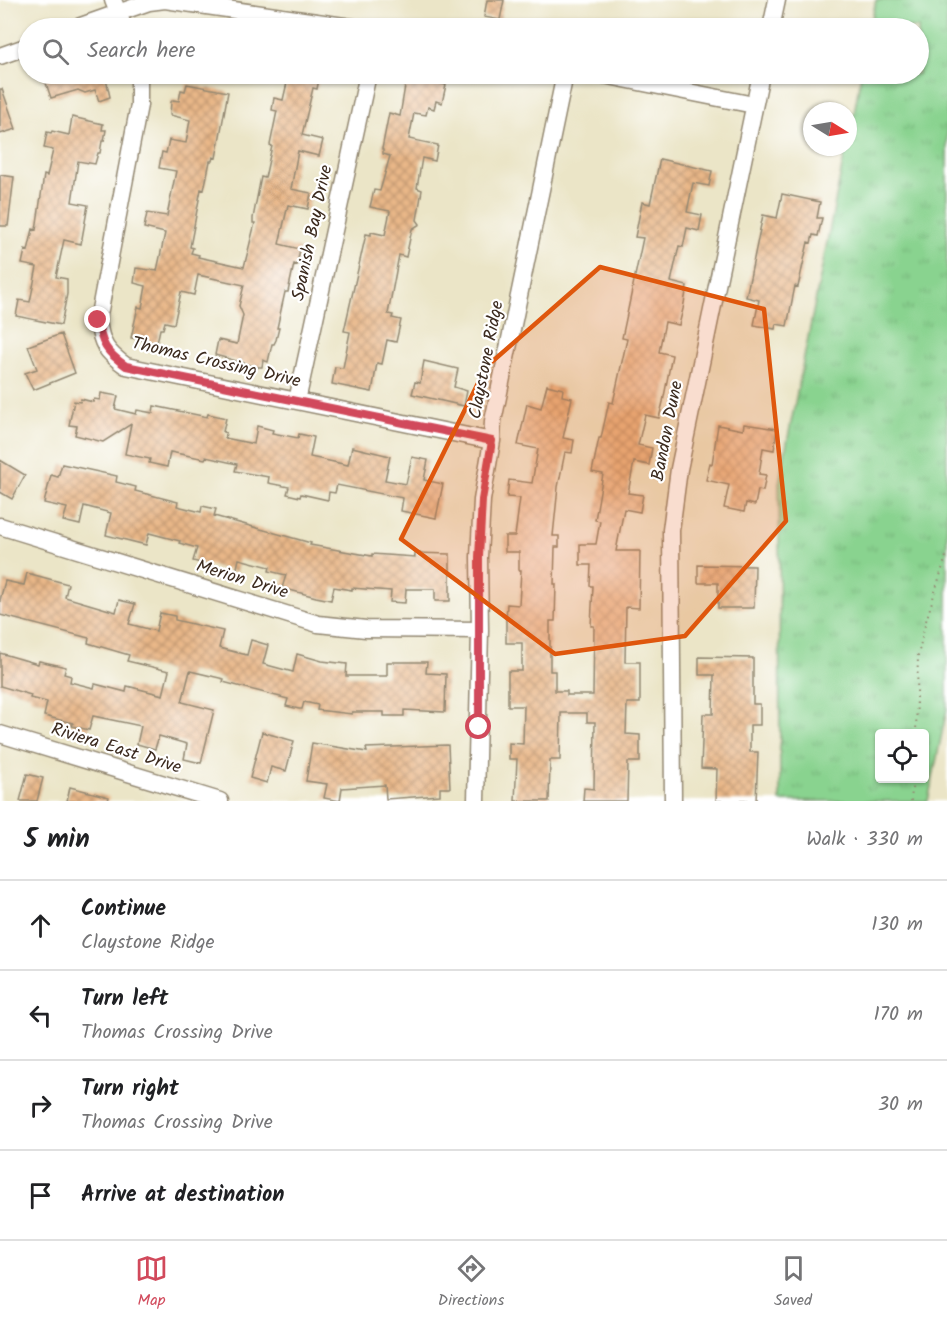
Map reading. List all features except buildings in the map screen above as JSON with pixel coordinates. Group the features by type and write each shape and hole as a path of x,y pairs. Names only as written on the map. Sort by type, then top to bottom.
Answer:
{"street":[{"path":"118,14 149,2 165,0 289,18"},
{"path":"773,18 777,0"},
{"path":"0,56 18,50"},
{"name":"Thomas Crossing Drive","path":"139,84 139,105 98,320 100,339 110,355 126,366 492,441"},
{"name":"Spanish Bay Drive","path":"297,402 366,84"},
{"name":"Claystone Ridge","path":"476,801 480,630 479,557 482,511 493,421 563,84"},
{"path":"649,84 754,105"},
{"name":"Bandon Dune","path":"673,801 671,530 679,469 759,84"},
{"name":"Merion Drive","path":"0,526 318,624 366,629 480,630"},
{"name":"Riviera East Drive","path":"0,734 220,801"}],"path":[{"path":"916,729 918,655 947,553"},
{"path":"911,801 913,783"}],"highlighted area":[{"path":"600,267 764,309 786,521 685,636 555,654 401,539 486,367"}],"green space":[{"path":"876,0 947,0 947,709 928,801 780,801 779,483 844,156 857,156 856,102 859,84 929,84 929,18 872,18"}],"route":[{"path":"98,320 100,339 110,355 126,366 492,441 482,500 479,557 479,727"}]}
